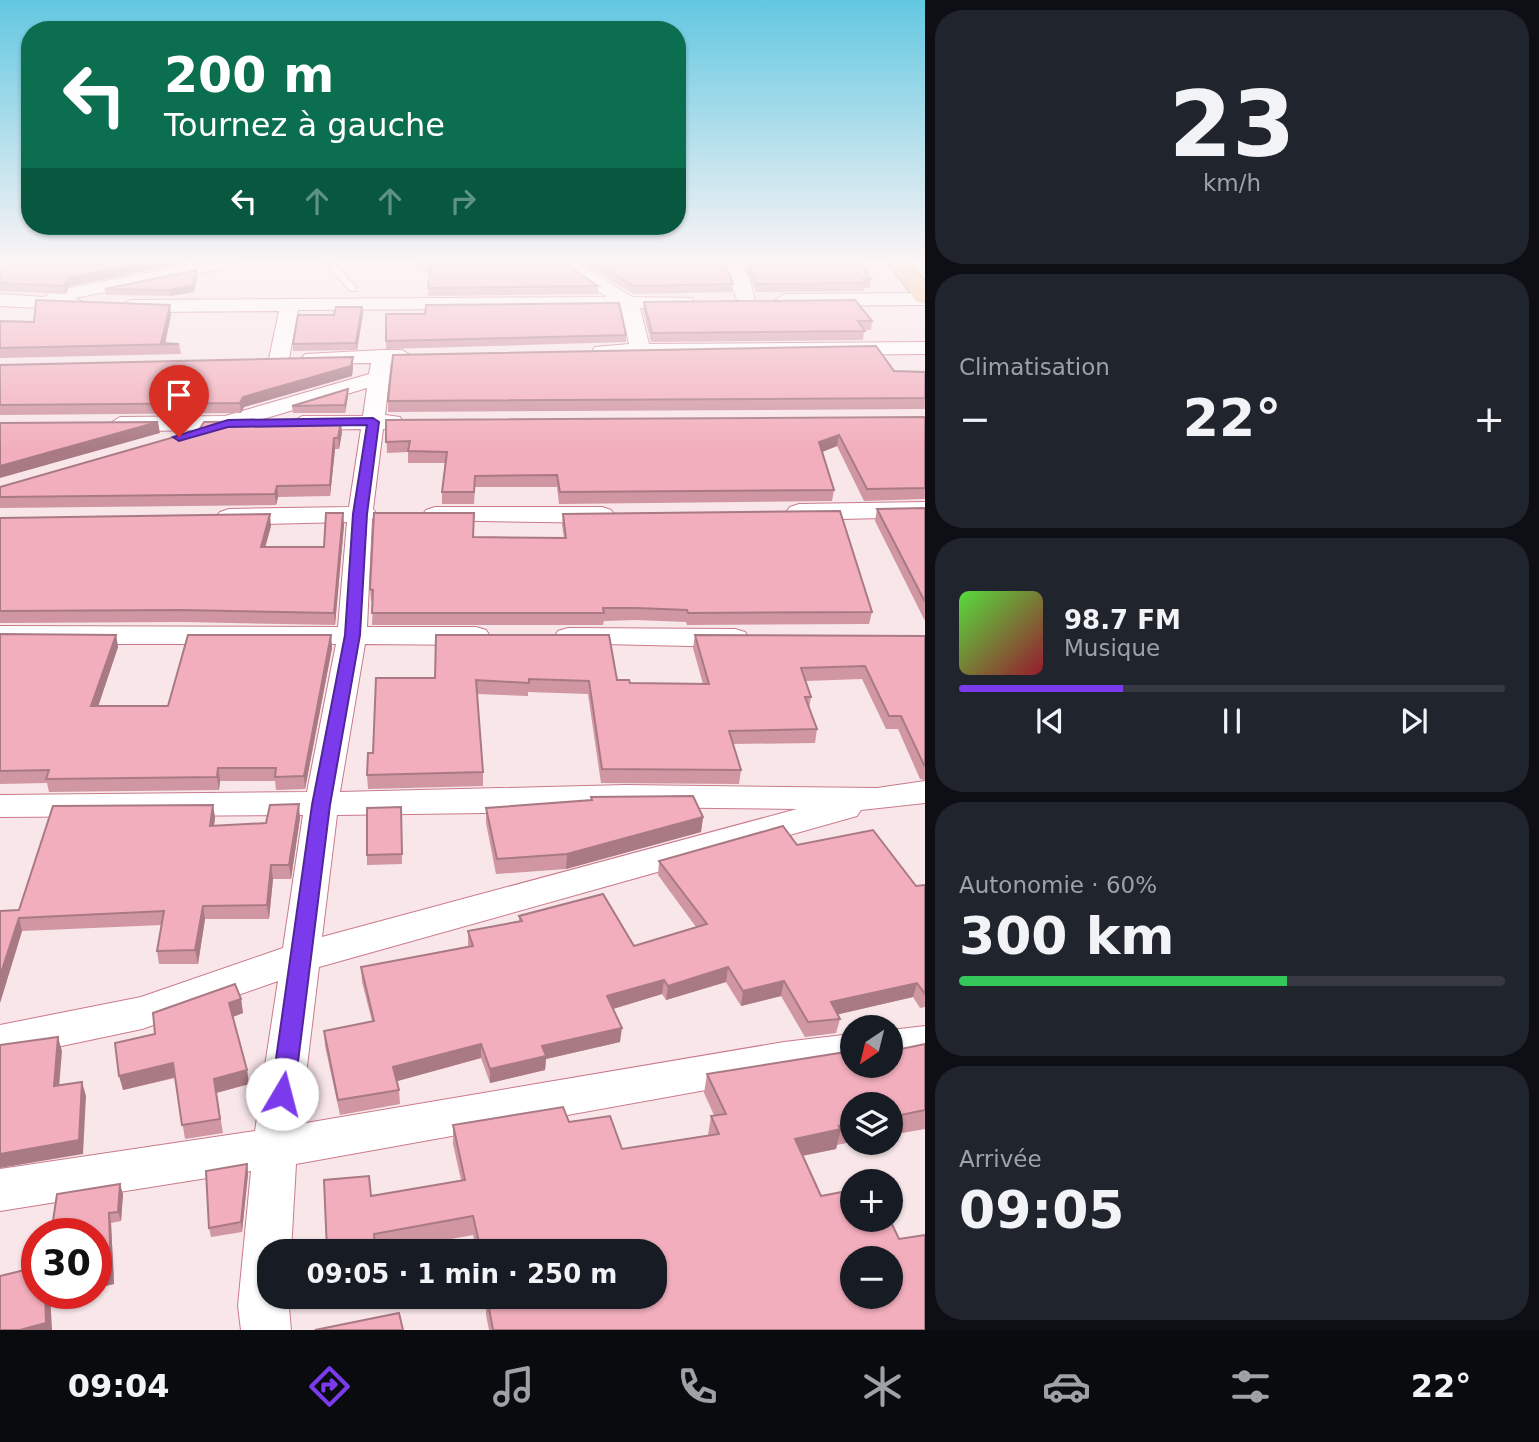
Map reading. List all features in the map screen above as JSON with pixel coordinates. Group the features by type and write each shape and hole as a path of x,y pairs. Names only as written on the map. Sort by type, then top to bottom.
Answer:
{"street":[{"path":"279,359 286,325"},
{"path":"634,325 640,350"},
{"path":"584,352 925,348"},
{"path":"149,446 228,423 381,366 422,356"},
{"path":"252,360 279,359 381,366"},
{"path":"266,1330 263,1306 275,1148 321,805 374,514 373,422 381,366"},
{"path":"102,424 415,422"},
{"path":"772,513 925,509"},
{"path":"201,517 374,514"},
{"path":"415,514 621,515"},
{"path":"0,635 506,636"},
{"path":"547,636 757,638"},
{"path":"0,1042 142,1013 301,957 877,799 925,792"},
{"path":"0,806 321,805 626,796 877,799"},
{"path":"903,1045 925,1042"},
{"path":"0,1190 275,1148 784,1059 840,1052"}],"building":[{"path":"0,325 165,325 161,343 179,344 0,348"},
{"path":"296,325 359,325 356,343 293,344"},
{"path":"386,325 624,325 626,335 386,341"},
{"path":"650,325 861,325 865,331 652,333"},
{"path":"876,346 894,371 925,372 925,398 388,401 393,355"},
{"path":"353,357 351,366 243,397 240,403 0,405 0,365"},
{"path":"348,389 345,405 292,406"},
{"path":"925,417 925,488 867,489 839,435 819,442 834,490 560,492 557,475 475,476 474,492 442,492 447,452 408,451 410,441 386,442 386,420"},
{"path":"341,421 338,438 334,438 330,485 277,486 275,494 0,497 0,487 199,430 204,422"},
{"path":"158,422 0,466 0,423"},
{"path":"925,508 925,602 877,509"},
{"path":"840,511 872,612 688,613 687,610 603,608 604,613 372,613 373,590 370,589 374,513 474,513 473,537 566,538 563,514"},
{"path":"326,513 343,513 334,613 0,611 0,518 270,514 261,547 324,547"},
{"path":"0,634 116,635 91,706 168,706 188,635 331,635 304,776 275,777 276,768 218,768 217,777 46,779 49,770 0,771"},
{"path":"436,635 609,635 617,680 629,680 630,683 709,684 695,635 925,636 925,766 901,716 889,716 865,666 801,668 811,697 805,697 817,729 729,731 741,770 602,769 589,681 529,679 529,683 476,680 483,772 367,775 368,753 373,753 376,678 435,678"},
{"path":"693,796 703,817 567,854 497,859 486,808 592,800 591,797"},
{"path":"299,804 289,865 271,865 267,905 203,906 195,950 157,951 164,911 19,918 0,976 0,911 19,910 53,806 213,805 210,826 266,823 270,805"},
{"path":"401,807 402,854 367,855 367,808"},
{"path":"783,826 797,845 873,830 916,886 925,885 925,994 917,983 831,1002 840,1019 808,1022 784,981 743,991 728,967 668,986 664,980 607,996 622,1028 542,1046 546,1056 490,1069 481,1044 393,1067 399,1090 338,1100 324,1031 374,1021 361,967 473,946 468,931 522,921 519,916 603,894 634,946 707,924 659,861"},
{"path":"235,984 241,999 229,1003 247,1070 214,1079 220,1119 182,1125 173,1063 119,1076 115,1043 155,1034 153,1013"},
{"path":"58,1037 54,1086 82,1082 79,1140 0,1154 0,1045"},
{"path":"925,1044 925,1110 903,1115 903,1092 840,1092 840,1129 795,1139 821,1196 840,1192 840,1232 896,1232 899,1239 925,1235 925,1330 493,1330 489,1309 667,1309 667,1239 478,1239 473,1216 374,1234 374,1239 326,1239 324,1180 369,1176 371,1196 465,1180 453,1125 563,1107 569,1122 610,1116 622,1149 719,1134 711,1116 726,1114 707,1074 840,1053 840,1078 903,1078 903,1049"},
{"path":"247,1164 241,1222 209,1228 206,1171"},
{"path":"120,1184 118,1212 109,1213 109,1218 53,1218 57,1194"},
{"path":"21,1271 21,1309 46,1309 46,1323 20,1330 0,1330 0,1276"},
{"path":"399,1313 403,1330 315,1330"}],"route":[{"path":"179,437 228,423 373,422 360,514 352,635 321,805 282,1094"}]}
